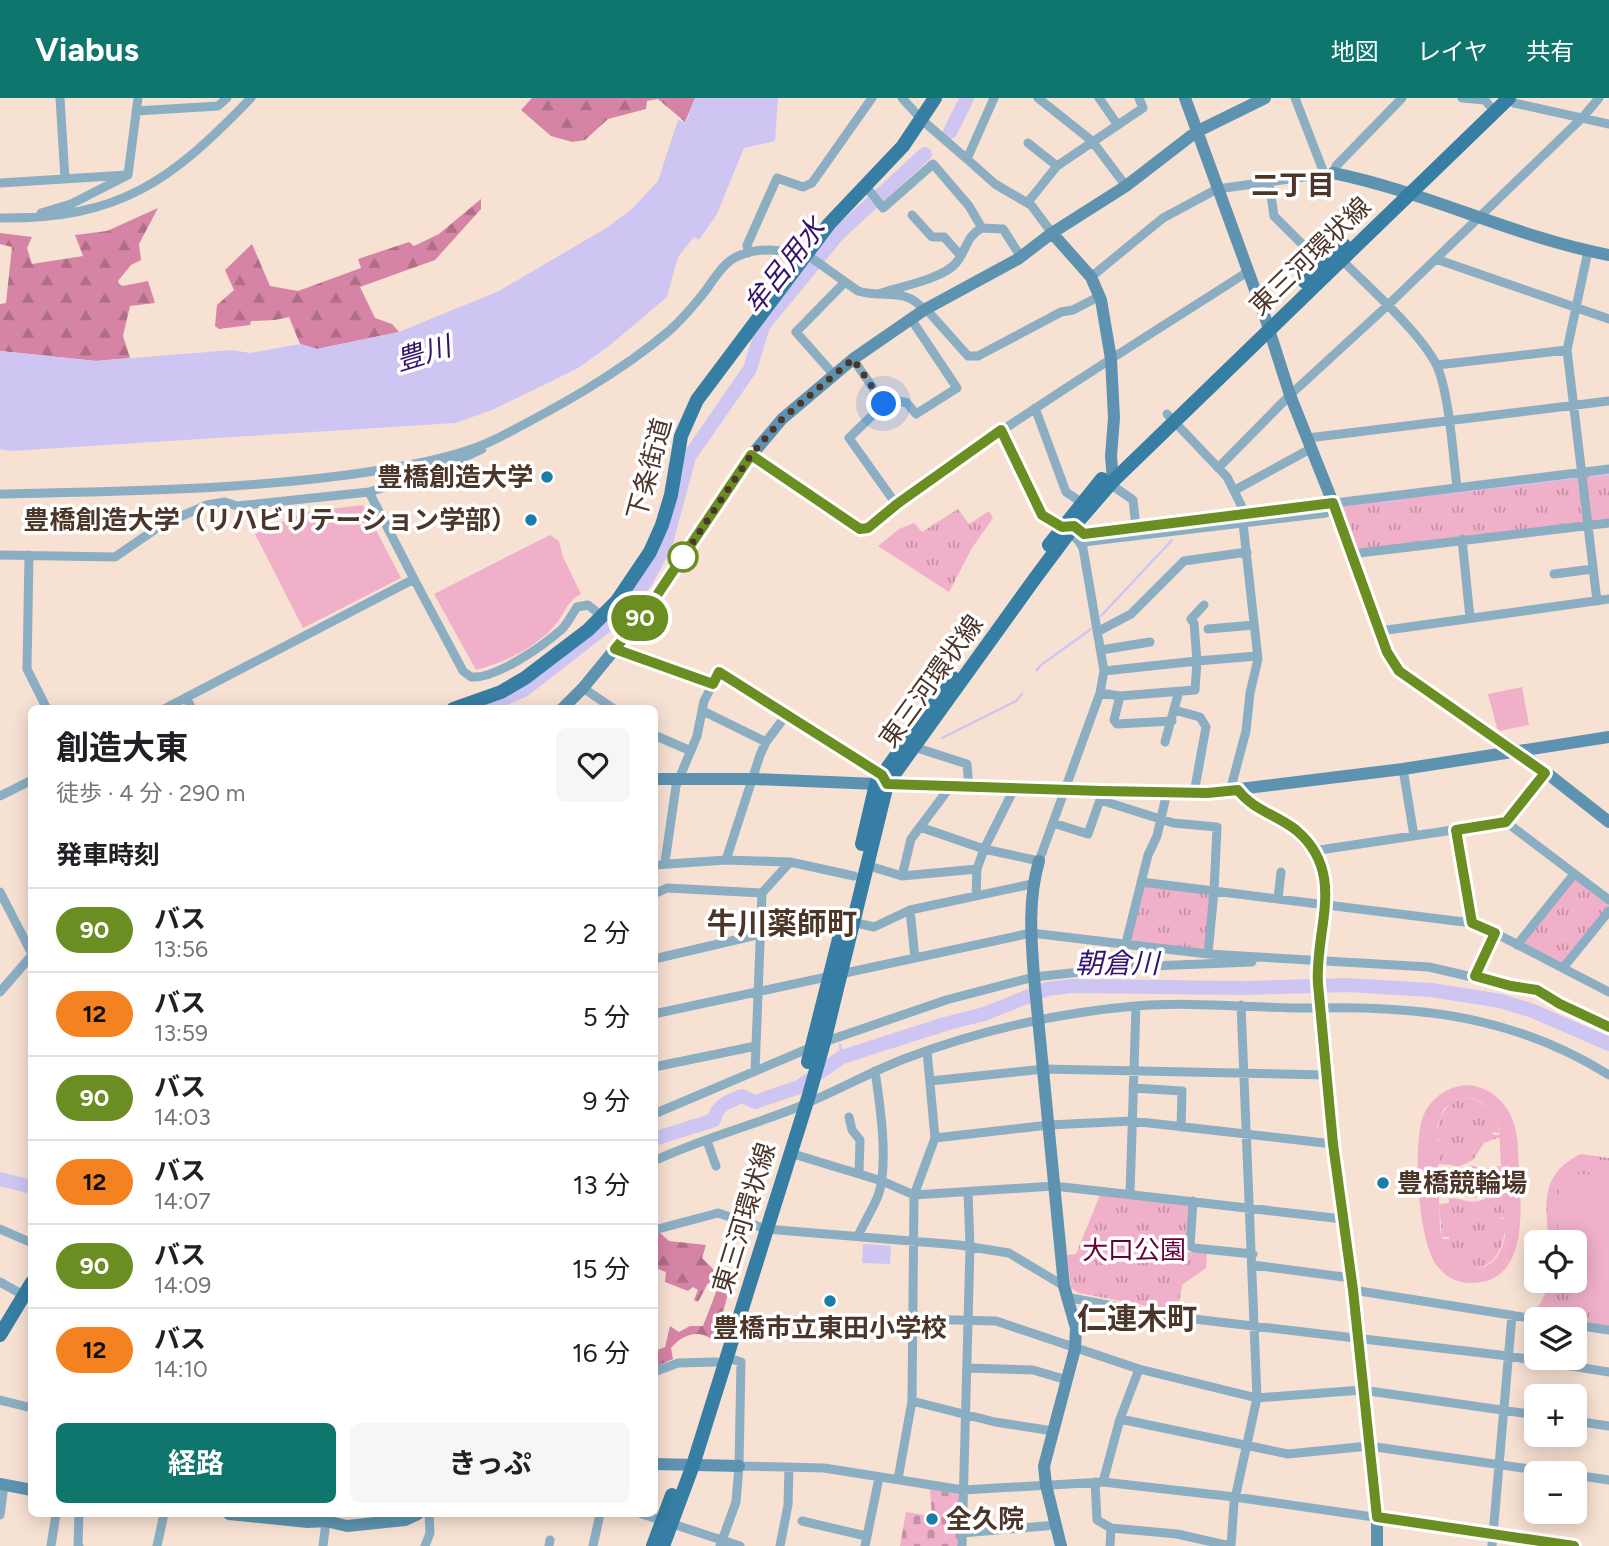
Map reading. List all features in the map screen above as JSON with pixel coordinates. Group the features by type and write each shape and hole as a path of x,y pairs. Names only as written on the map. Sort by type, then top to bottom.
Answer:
{"main road":[{"name":"下条街道","path":"464,705 517,684 603,617 623,593 655,541 668,506 678,447 691,411 829,224 872,195 895,155 935,98"},
{"name":"東三河環状線","path":"1268,325 1323,265 1509,98"},
{"name":"東三河環状線","path":"762,1228 790,1153 835,975 854,876 882,781 1076,535 1081,502 1268,325 1342,260 1493,101"},
{"name":"東三河環状線","path":"835,975 866,865 882,781 914,747 1076,535 1112,474"},
{"name":"東三河環状線","path":"653,1546 667,1520 688,1465 802,1102"},
{"path":"0,1335 27,1289"},
{"name":"東三河環状線","path":"663,1546 667,1520"}],"street":[{"path":"60,98 65,180"},
{"path":"128,175 138,98"},
{"path":"136,111 218,106 228,98"},
{"path":"0,218 34,218 87,211 126,199 180,165 251,98"},
{"path":"748,253 747,244 777,178 803,187 812,183 872,98"},
{"path":"902,98 922,120 995,184 1028,202 1091,277 1100,296 1111,359 1114,418 1112,474 1116,488 1133,500 1136,527"},
{"path":"967,159 995,98"},
{"path":"1038,98 1092,141 1126,186"},
{"path":"1099,98 1117,124"},
{"path":"1028,202 1057,166 1143,108 1139,98"},
{"path":"1185,98 1268,325 1290,395 1387,652 1399,671 1517,752 1609,822"},
{"path":"566,705 647,610 751,455 782,419 853,359 911,319 1021,257 1052,233 1126,186 1196,132 1265,98"},
{"path":"1295,98 1328,173"},
{"path":"1328,173 1402,98"},
{"path":"1462,98 1493,101"},
{"path":"1509,98 1514,103 1609,124"},
{"path":"1218,468 1290,395 1387,306 1583,117 1599,98"},
{"path":"1028,143 1057,166"},
{"path":"872,195 883,208 933,164 970,206 982,228"},
{"path":"1091,277 1163,218 1217,189 1328,173 1364,180 1539,238 1609,255"},
{"path":"0,183 128,175"},
{"path":"34,218 40,213 71,204 128,175"},
{"path":"1269,181 1274,216 1323,265"},
{"path":"912,215 932,237 944,237 961,256"},
{"path":"878,293 948,270 961,256 970,236 982,228 1003,229 1021,257"},
{"path":"0,494 295,482 406,465 492,441 626,366 671,329 726,264 736,257 764,250 782,250 807,257 859,290 909,296 968,356 978,356 1061,312 1073,310 1100,296"},
{"path":"1588,251 1567,350 1597,601"},
{"path":"1436,259 1609,320"},
{"path":"1342,260 1422,344 1437,365 1457,487"},
{"path":"751,455 860,529 868,528 897,504 1001,430 1248,271"},
{"path":"834,375 796,332 845,282"},
{"path":"882,401 886,398 907,403 916,414 957,388 911,319"},
{"path":"1437,365 1567,350"},
{"path":"853,359 884,404 849,438 897,504"},
{"path":"1235,490 1310,443 1448,421 1609,401"},
{"path":"1035,408 1066,492 1081,502"},
{"path":"1170,418 1227,477 1241,505 1257,656 1234,791"},
{"path":"1001,430 1042,515 1076,535 1243,519 1333,503 1609,469"},
{"path":"0,555 115,558 163,524 214,503 225,502 237,506 369,492 436,471 489,445 492,441"},
{"path":"369,492 463,671 471,677 489,673 531,652 564,627 577,607 588,605 603,617"},
{"path":"1076,535 1136,527 1243,519"},
{"path":"1351,554 1609,523"},
{"path":"1061,1546 1044,1466 1075,1349 1076,1328 1065,1292 1031,933 1032,884 1100,693 1104,671 1076,535"},
{"path":"1462,539 1470,618"},
{"path":"1097,632 1131,614 1184,561 1247,552"},
{"path":"29,555 27,669 45,705"},
{"path":"1554,574 1593,569"},
{"path":"171,705 414,579"},
{"path":"1380,631 1609,600"},
{"path":"1100,693 1120,696 1195,690 1197,662 1194,623 1191,619 1204,605"},
{"path":"1208,629 1254,625"},
{"path":"1101,650 1150,642"},
{"path":"615,649 713,684"},
{"path":"1104,671 1257,656"},
{"path":"854,876 790,862 726,860 660,864 676,786 691,751 704,701 719,672 787,714 882,781"},
{"path":"583,688 608,705"},
{"path":"1165,742 1179,691"},
{"path":"1120,696 1114,720 1117,724 1172,721"},
{"path":"186,697 190,705"},
{"path":"1174,710 1200,717 1206,727 1194,793"},
{"path":"703,711 766,742"},
{"path":"726,860 766,742 787,714"},
{"path":"658,737 691,751"},
{"path":"1101,796 1234,791 1403,769 1609,737"},
{"path":"914,747 967,764 969,788"},
{"path":"1403,769 1414,836"},
{"path":"1313,851 1506,822 1545,773"},
{"path":"658,779 882,781 969,788 1066,790 1101,796 1161,820 1217,827 1208,954"},
{"path":"0,796 28,782"},
{"path":"902,876 911,839 950,787"},
{"path":"976,896 977,869 984,849 1014,789"},
{"path":"1234,791 1247,802 1295,830 1313,851 1324,877 1326,904 1317,963 1320,1005 1333,1144 1352,1284 1377,1517 1377,1546"},
{"path":"1126,943 1167,792"},
{"path":"1053,823 1088,834 1101,796"},
{"path":"1506,822 1609,900"},
{"path":"920,827 984,849 1039,861"},
{"path":"1456,830 1472,923"},
{"path":"755,1071 762,892 790,862"},
{"path":"866,865 902,876 977,869"},
{"path":"1278,899 1281,872"},
{"path":"1517,945 1574,874"},
{"path":"1141,882 1472,923 1609,992"},
{"path":"852,922 874,927 910,910 1032,884"},
{"path":"658,892 667,888 762,892"},
{"path":"0,892 28,947"},
{"path":"910,910 915,958"},
{"path":"1563,968 1609,911"},
{"path":"658,1013 1031,933 1208,954 1317,963"},
{"path":"1475,976 1495,933"},
{"path":"658,958 761,934"},
{"path":"0,992 28,960"},
{"path":"658,1112 755,1071 946,1000 1035,979 1126,967 1208,962 1429,967 1537,990 1609,1027"},
{"path":"1139,1369 1099,1482 1097,1520 1111,1528 1177,1534 1231,1546 1235,1497 1257,1398 1241,1005"},
{"path":"658,1159 875,1071 977,1034 1039,1019 1136,1006 1320,1005 1407,1009 1483,1022 1524,1034 1564,1050 1609,1075"},
{"path":"1130,1194 1136,1006"},
{"path":"658,1066 756,1046"},
{"path":"898,1479 912,1401 914,1195 935,1138 927,1051"},
{"path":"930,1081 1044,1069 1326,1075"},
{"path":"858,1236 878,1196 882,1181 882,1128 875,1071"},
{"path":"1133,1088 1182,1091 1181,1127"},
{"path":"849,1117 852,1130 860,1140 859,1174"},
{"path":"935,1138 1049,1125 1132,1121 1333,1144"},
{"path":"707,1141 716,1166"},
{"path":"790,1153 882,1181 914,1195 1054,1186 1343,1219"},
{"path":"962,1546 970,1247 968,1192"},
{"path":"1193,1202 1190,1246 1253,1254"},
{"path":"658,1229 718,1213 762,1228 970,1247 1009,1253 1065,1292 1160,1315 1508,1356 1609,1372"},
{"path":"0,1229 28,1241"},
{"path":"1253,1265 1524,1317"},
{"path":"0,1282 27,1289"},
{"path":"1492,1546 1512,1315"},
{"path":"914,1319 996,1321 1139,1369 1257,1398 1362,1390 1524,1413"},
{"path":"1587,1327 1609,1330"},
{"path":"658,1370 678,1363 721,1360 741,1362 736,1503 721,1543"},
{"path":"967,1368 1032,1370 1067,1380"},
{"path":"0,1400 28,1407"},
{"path":"912,1401 995,1422 1053,1431"},
{"path":"1121,1419 1288,1454 1369,1446 1524,1468"},
{"path":"1587,1423 1609,1426"},
{"path":"658,1464 824,1468 963,1490 1099,1482 1235,1497 1574,1546"},
{"path":"780,1546 788,1505 789,1467"},
{"path":"1587,1477 1609,1480"},
{"path":"802,1521 866,1541 879,1478"},
{"path":"0,1515 2,1485 28,1489"},
{"path":"51,1546 56,1517"},
{"path":"79,1517 79,1546"},
{"path":"157,1546 163,1517"},
{"path":"323,1546 326,1517 347,1526 412,1517"},
{"path":"425,1546 430,1533 429,1517"},
{"path":"593,1546 599,1517"},
{"path":"654,1517 721,1543 740,1546"},
{"path":"962,1533 1056,1525"},
{"path":"1110,1546 1111,1528"}],"green space":[{"path":"532,98 695,98 685,122 658,99 647,101 646,109 608,119 585,140 572,142 551,136 521,110"},
{"path":"481,199 481,209 435,260 360,287 375,318 392,324 399,332 317,349 300,344 289,317 251,321 250,325 219,329 215,326 217,305 234,290 225,270 252,244 270,286 298,291 361,268 358,259 409,242 414,246 439,234"},
{"path":"158,208 139,244 141,260 131,265 118,281 123,286 148,281 155,303 130,306 123,336 130,358 96,361 0,351 0,304 6,303 12,247 0,244 0,233 32,237 27,248 32,264 83,256 75,235 107,231"},
{"path":"1609,469 1609,523 1351,554 1333,503"},
{"path":"363,505 401,578 303,628 255,534 306,512"},
{"path":"958,509 969,524 989,511 993,518 972,548 949,592 878,546 899,529 914,523 922,532"},
{"path":"550,535 559,541 563,557 581,594 540,639 510,658 476,670 434,594"},
{"path":"1522,687 1529,725 1500,731 1488,694"},
{"path":"1574,874 1609,900 1609,911 1563,968 1517,945"},
{"path":"1143,885 1210,894 1205,950 1130,941"},
{"path":"1461,1086 1475,1086 1487,1091 1498,1098 1510,1114 1517,1135 1520,1188 1520,1224 1512,1258 1503,1271 1489,1280 1470,1283 1456,1281 1448,1276 1438,1267 1431,1255 1421,1216 1419,1191 1418,1144 1425,1112 1438,1096","holes":["1461,1098 1469,1098 1486,1105 1494,1115 1499,1129 1505,1236 1500,1252 1492,1262 1482,1268 1461,1265 1444,1244 1440,1228 1437,1126 1444,1109"]},
{"path":"1461,1098 1476,1100 1488,1107 1498,1125 1499,1133 1493,1132 1493,1135 1500,1137 1484,1143 1473,1160 1454,1169 1453,1165 1437,1164 1436,1141 1443,1140 1436,1140 1442,1114 1449,1105"},
{"path":"1581,1154 1609,1158 1609,1326 1587,1323 1587,1307 1538,1307 1546,1293 1587,1293 1587,1230 1548,1230 1548,1191 1558,1171"},
{"path":"1472,1166 1483,1171 1488,1182 1483,1193 1472,1198 1461,1193 1456,1182 1461,1171"},
{"path":"1500,1166 1505,1218 1498,1218 1505,1219 1504,1237 1499,1252 1490,1262 1480,1268 1469,1269 1459,1265 1449,1255 1442,1239 1449,1237 1442,1237 1439,1204 1449,1203 1449,1198 1475,1202 1484,1199 1492,1184 1488,1168"},
{"path":"1572,1174 1609,1175 1609,1304 1589,1301 1574,1293 1587,1293 1587,1230 1558,1230 1559,1187"},
{"name":"大口公園","path":"1100,1195 1188,1205 1185,1252 1207,1253 1206,1268 1182,1285 1178,1312 1079,1293 1071,1288 1067,1255 1076,1254"},
{"path":"658,1232 669,1241 706,1245 702,1258 717,1273 732,1279 715,1342 703,1335 686,1336 671,1348 673,1359 658,1366 658,1350 665,1347 670,1326 679,1332 690,1326 703,1326 718,1287 708,1283 698,1302 694,1300 698,1290 693,1287 688,1291 665,1282 666,1272 658,1269"},
{"name":"全久院","path":"930,1489 958,1494 959,1546 900,1546 906,1512 932,1516"}],"water":[{"name":"豊川","path":"695,98 778,98 775,141 744,148 717,214 699,240 694,237 678,257 667,297 609,346 578,368 492,410 455,423 11,451 0,449 0,351 96,361 232,350 250,353 300,344 317,349 399,332 499,291 608,227 633,208 658,181 678,120 686,122"},
{"path":"863,1244 891,1246 890,1264 862,1263"}],"waterway":[{"name":"牟呂用水","path":"950,132 967,98"},
{"name":"牟呂用水","path":"489,705 524,690 619,616 646,581 665,546 689,457 750,369 763,326 839,233 925,154"},
{"path":"1591,476 1609,474"},
{"path":"1424,496 1574,478"},
{"path":"1382,502 1400,499"},
{"path":"1101,616 1172,540"},
{"path":"1037,670 1091,629"},
{"path":"942,738 1016,701 1022,694"},
{"name":"朝倉川","path":"658,1138 714,1120 721,1107 742,1096 755,1102 799,1087 842,1057 984,1014 1047,989 1072,986 1244,988 1348,985 1431,990 1501,1001 1533,1011 1609,1044"},
{"path":"840,1045 842,1057"},
{"name":"朝倉川","path":"0,1179 28,1186"}],"bus line":[{"name":"90","path":"1574,1546 1377,1517 1353,1290 1333,1144 1318,984 1317,961 1326,904 1324,877 1313,851 1295,830 1247,802 1238,790 1207,793 887,784 882,775 719,672 713,684 615,649 647,610 751,455 860,529 868,528 897,504 1001,430 1042,515 1062,527 1074,526 1084,534 1333,503 1387,652 1399,671 1529,759 1545,773 1506,822 1456,830 1472,923 1495,933 1475,976 1537,990 1609,1027"}],"place":[{"name":"豊橋創造大学","path":"547,477"},
{"name":"豊橋創造大学（リハビリテーション学部）","path":"531,520"},
{"name":"豊橋競輪場","path":"1383,1183"},
{"name":"豊橋市立東田小学校","path":"830,1301"},
{"name":"全久院","path":"932,1519"}],"district":[{"name":"二丁目","path":"1293,185"},
{"name":"牛川薬師町","path":"782,924"},
{"name":"仁連木町","path":"1137,1319"}],"route":[{"path":"683,557 681,560 712,516 739,470 782,419 853,359 884,404"}]}
